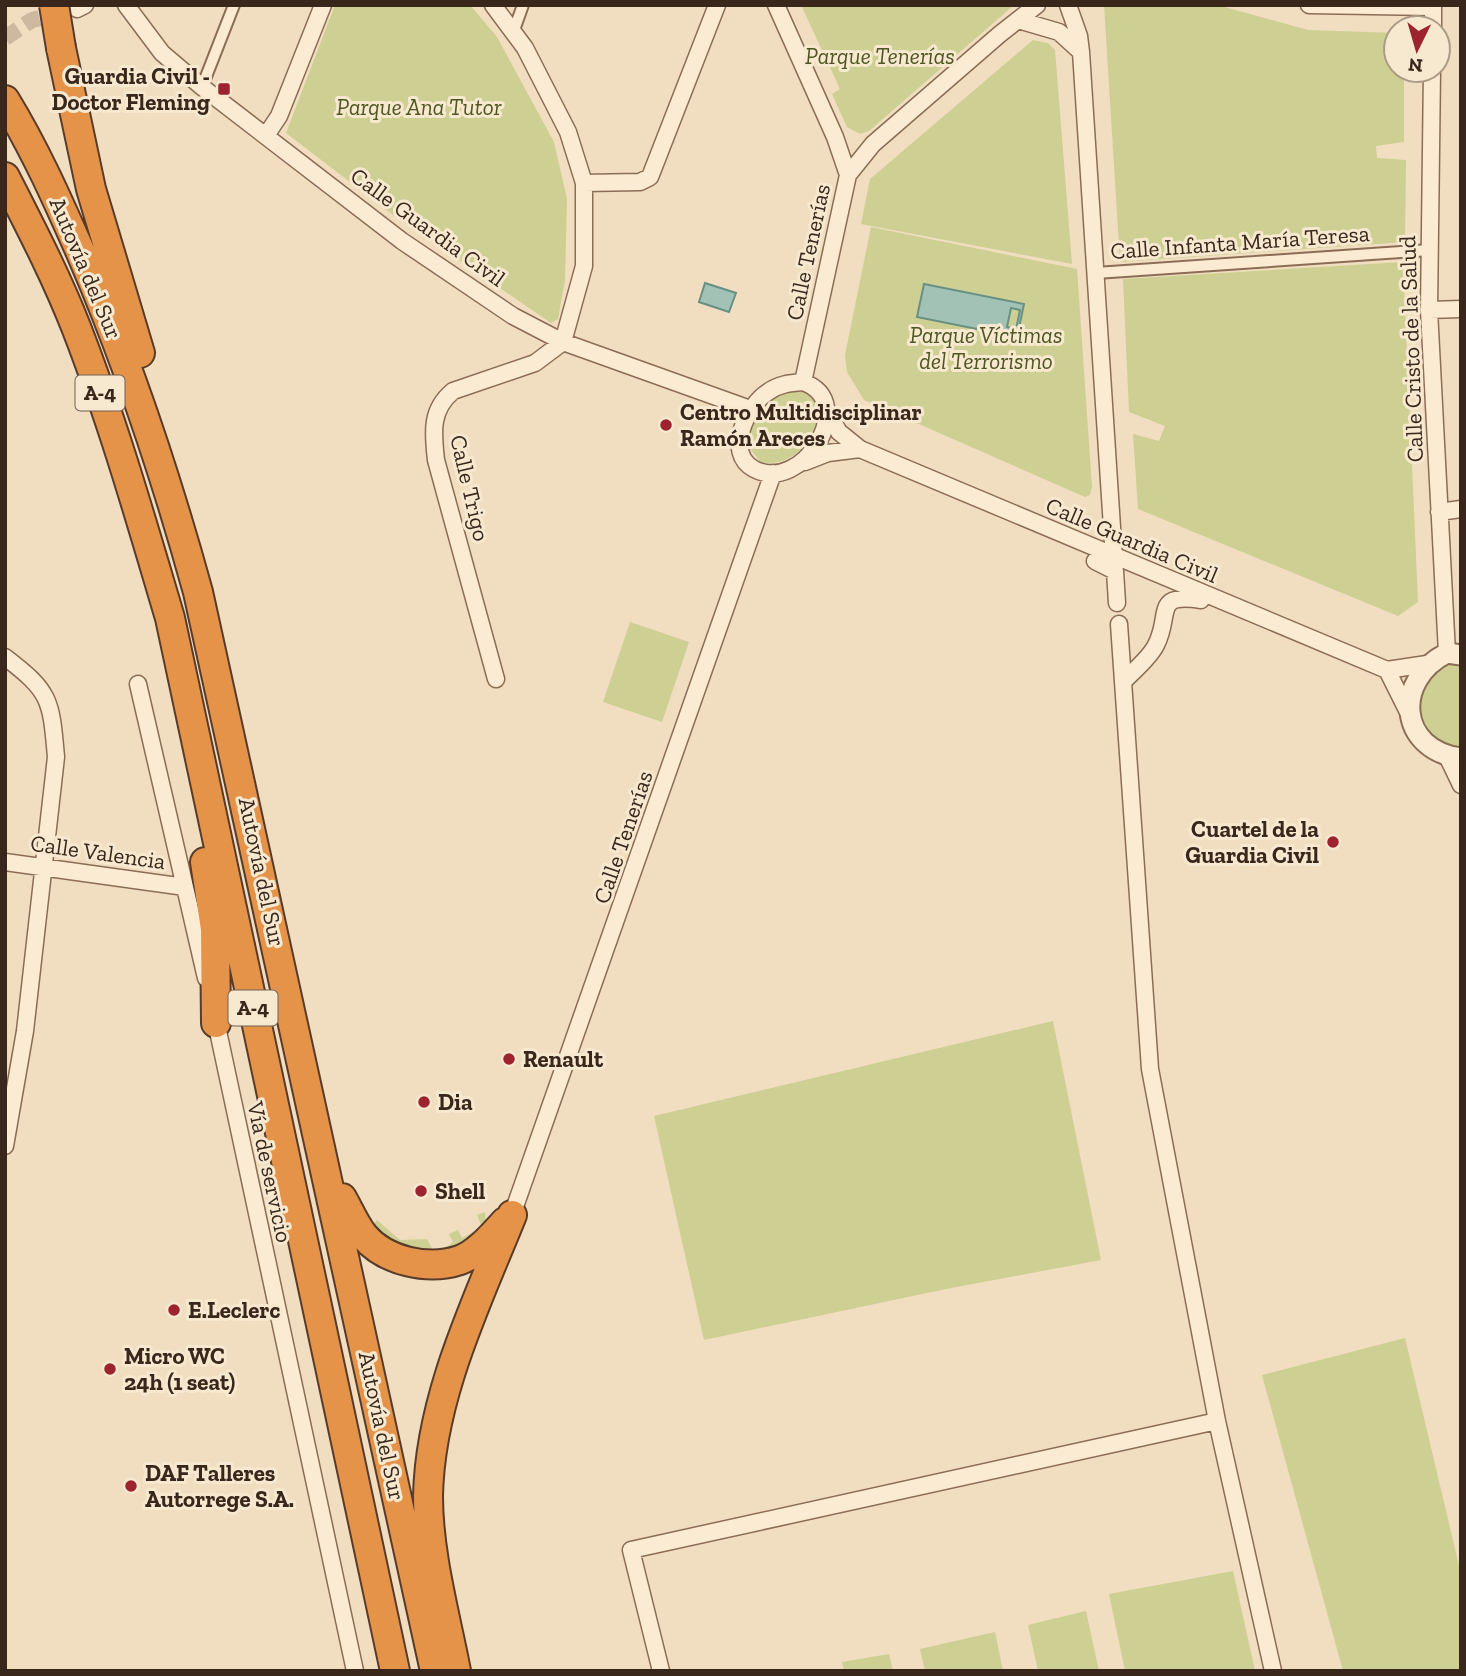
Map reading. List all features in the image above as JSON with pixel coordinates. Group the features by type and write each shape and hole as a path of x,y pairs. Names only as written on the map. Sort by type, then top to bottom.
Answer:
{"highway":[{"path":"72,6 61,48 91,189 159,413 166,475"},
{"name":"Autovía del Sur","path":"11,109 54,191 113,327 166,475 198,592 435,1671"},
{"name":"Autovía del Sur","path":"5,177 45,255 80,337 128,473 170,618 395,1671"},
{"path":"170,618 172,695 215,929 216,1023"},
{"path":"327,1170 363,1235 379,1250 400,1259 428,1264 461,1260 483,1244 512,1215"},
{"path":"456,1671 429,1519 430,1473 437,1428 451,1375 512,1215"}],"street":[{"name":"Calle Guardia Civil","path":"126,5 162,53 202,87 267,134 402,241 513,316 563,342 750,409"},
{"path":"202,87 234,5"},
{"path":"267,134 279,116 323,5"},
{"path":"493,5 514,30 568,132 584,183 584,266 563,342"},
{"path":"514,30 523,5"},
{"path":"584,183 640,183 650,177 717,5"},
{"path":"776,5 835,137 848,175"},
{"name":"Calle Tenerías","path":"803,382 848,175 873,144 1037,5"},
{"path":"1069,5 1081,52 1114,558"},
{"path":"1308,5 1433,6"},
{"path":"1017,20 1059,32 1081,52"},
{"name":"Calle Cristo de la Salud","path":"1432,84 1429,310 1445,626 1454,654"},
{"path":"835,137 858,146 873,144"},
{"name":"Calle Infanta María Teresa","path":"1096,273 1430,250"},
{"path":"1429,310 1461,309"},
{"name":"Calle Trigo","path":"496,678 436,460 432,427 441,400 453,391 536,363 563,342"},
{"path":"799,464 819,442 828,413 822,394 814,386 803,382 782,384 768,391 750,409 740,436 744,458 754,469 773,473 799,464 828,453 859,449"},
{"name":"Calle Guardia Civil","path":"828,413 839,432 859,449 1387,670"},
{"name":"Calle Tenerías","path":"512,1215 773,473"},
{"path":"937,482 950,495 983,514 1113,569 1117,603"},
{"path":"1439,512 1461,509"},
{"path":"1123,682 1156,646 1167,603 1173,599 1185,598 1224,604"},
{"path":"1119,624 1150,1069 1217,1421 1273,1671"},
{"path":"1454,654 1427,664 1387,670 1423,740 1454,757 1461,785"},
{"path":"5,657 37,681 52,711 56,757 25,1031 5,1146"},
{"path":"1409,714 1415,679 1427,664"},
{"name":"Vía de servicio","path":"138,684 216,1023 251,1197 355,1671"},
{"name":"Calle Valencia","path":"5,862 185,887"},
{"path":"661,1671 631,1550 1217,1421"}],"green space":[{"name":"Parque Ana Tutor","path":"335,5 470,5 497,37 554,142 567,199 565,280 558,319 551,323 393,215 286,133"},
{"name":"Parque Tenerías","path":"801,5 1014,5 869,131 860,134 847,127 832,94 840,89"},
{"path":"1104,5 1217,5 1308,30 1382,33 1382,84 1404,84 1404,142 1376,146 1377,158 1406,160 1405,242 1120,262"},
{"path":"1033,40 1048,43 1055,50 1072,264 861,224 870,179"},
{"name":"Parque Víctimas del Terrorismo","path":"871,227 1077,269 1092,487 1090,495 1085,497 864,400 847,372 845,355"},
{"path":"1403,262 1418,602 1398,616 1138,509 1133,434 1159,441 1165,426 1129,412 1123,279"},
{"path":"796,390 810,394 818,404 819,417 814,431 806,445 793,456 778,462 760,462 749,447 749,436 756,418 777,397"},
{"path":"630,622 689,642 662,722 603,702"},
{"path":"1449,662 1461,668 1460,748 1443,742 1431,733 1423,722 1420,710 1426,684 1435,672"},
{"path":"1053,1021 1101,1260 946,1289 704,1340 654,1116"},
{"path":"485,1212 486,1227 462,1249 438,1254 453,1242 449,1234 458,1230 462,1238 482,1227 477,1215"},
{"path":"377,1220 400,1240 427,1239 436,1256 404,1253 371,1226"},
{"path":"1405,1338 1461,1574 1461,1671 1343,1671 1262,1375"},
{"path":"1233,1571 1255,1671 1125,1671 1109,1594"},
{"path":"1086,1611 1099,1671 1038,1671 1028,1625"},
{"path":"995,1632 1003,1671 925,1671 920,1649"},
{"path":"889,1654 893,1671 844,1671 842,1662"}],"shaded area":[{"path":"705,283 736,293 729,312 699,302"},
{"path":"924,284 1024,304 1017,337 917,317","holes":["1011,308 1020,310 1016,329 1007,327"]}],"tunnel":[{"path":"5,38 32,20 61,13"}],"place":[{"name":"Guardia Civil - Doctor Fleming","path":"224,89"},
{"name":"Centro Multidisciplinar Ramón Areces","path":"666,425"},
{"name":"Cuartel de la Guardia Civil","path":"1333,842"},
{"name":"Renault","path":"509,1059"},
{"name":"Dia","path":"424,1102"},
{"name":"Shell","path":"421,1191"},
{"name":"E.Leclerc","path":"174,1310"},
{"name":"Micro WC 24h (1 seat)","path":"110,1369"},
{"name":"DAF Talleres Autorrege S.A.","path":"131,1486"}]}
